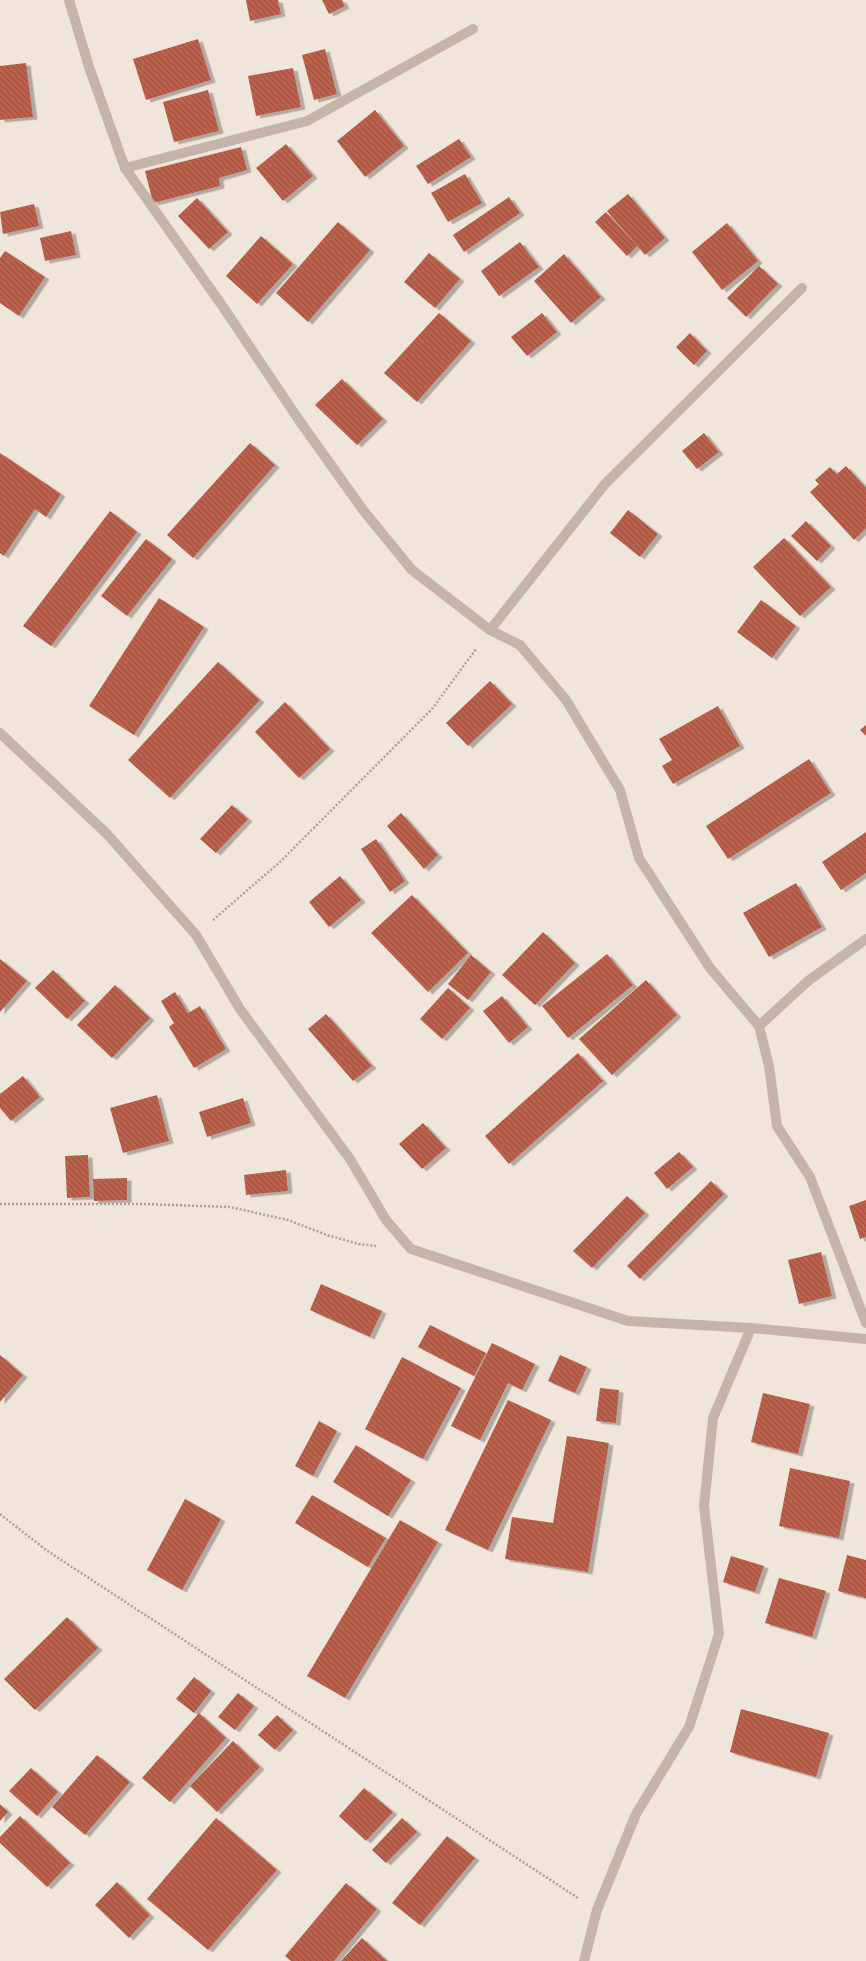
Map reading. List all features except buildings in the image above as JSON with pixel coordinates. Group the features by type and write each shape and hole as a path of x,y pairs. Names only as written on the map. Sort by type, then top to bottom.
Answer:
{"street":[{"path":"69,0 89,67 125,168 221,304 301,423 363,510 412,570 490,630 520,645 566,700 620,790 639,858 710,968 759,1026 769,1066 778,1126 810,1177 866,1323"},
{"path":"125,168 307,121 472,29"},
{"path":"490,630 605,484 802,288"},
{"path":"0,733 107,834 196,935 240,1009 350,1159 386,1220 410,1249 628,1321 751,1328 866,1339"},
{"path":"759,1026 808,981 866,939"},
{"path":"584,1961 597,1910 636,1814 689,1727 719,1634 704,1506 712,1418 751,1328"}],"path":[{"path":"196,935 280,861 432,709 490,630"},
{"path":"0,1204 144,1204 230,1208 288,1220 327,1235 359,1244 410,1249"},
{"path":"0,1514 46,1550 597,1910"}]}
